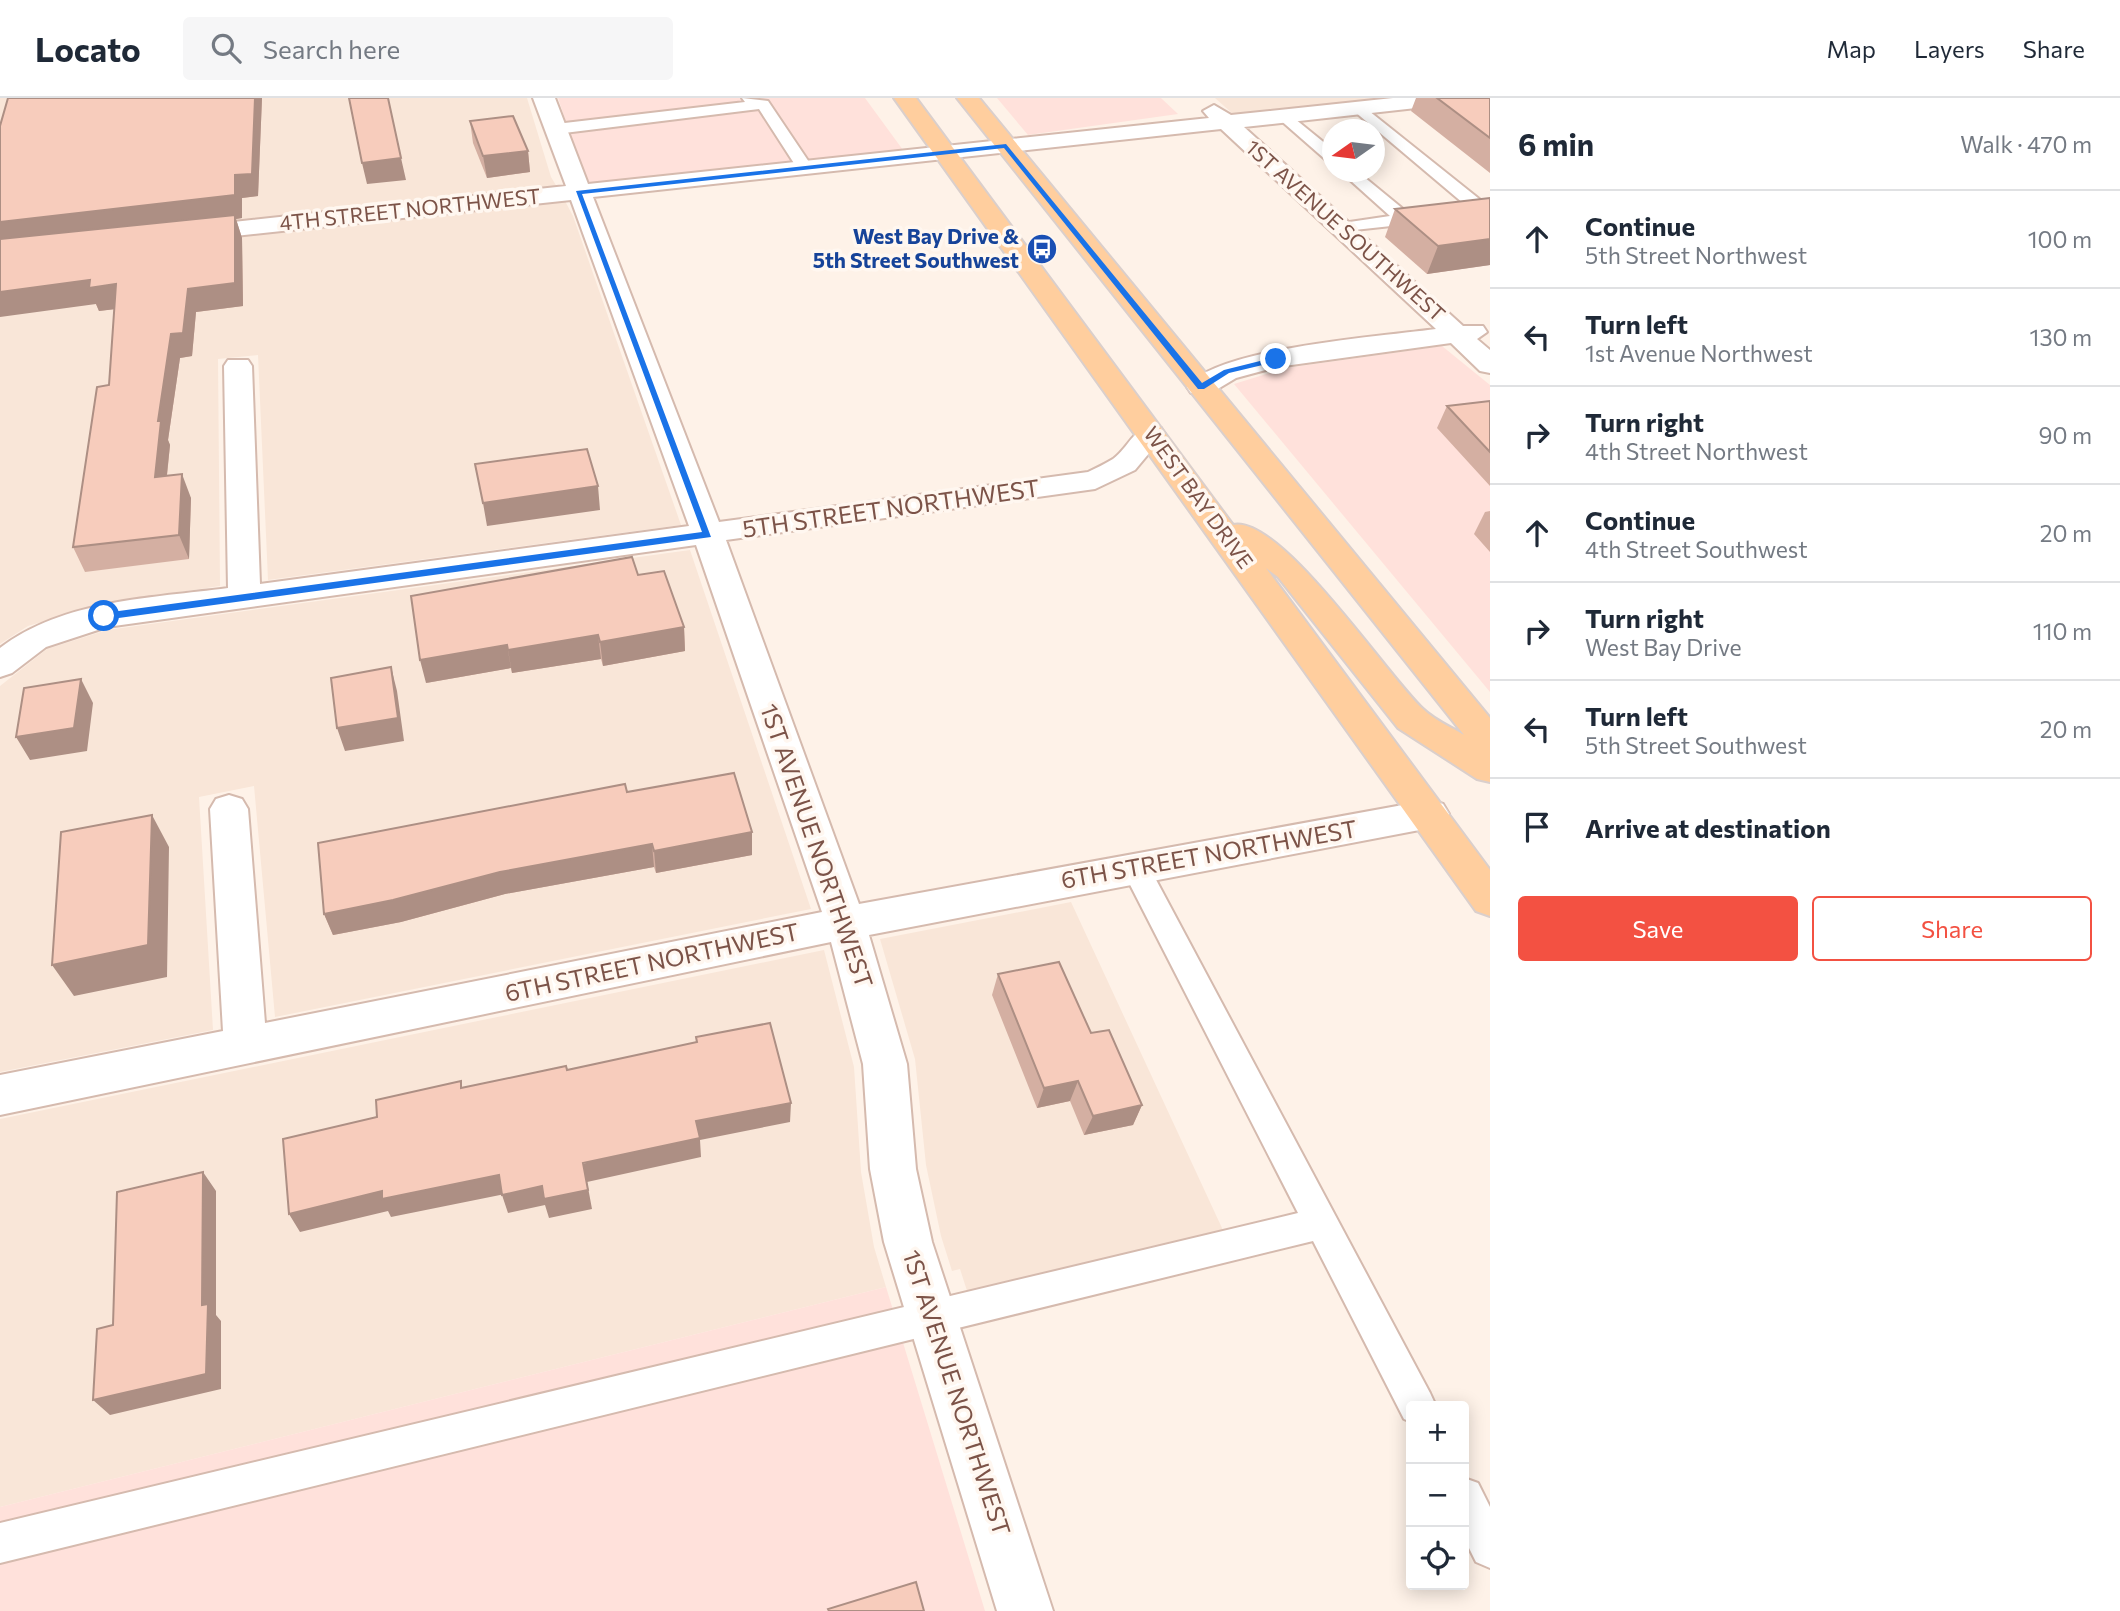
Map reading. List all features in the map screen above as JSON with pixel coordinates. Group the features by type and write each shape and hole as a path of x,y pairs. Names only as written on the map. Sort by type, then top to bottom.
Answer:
{"main road":[{"name":"WEST BAY DRIVE","path":"905,98 1430,814 1490,900"},
{"path":"968,98 1490,743"},
{"path":"1208,512 1289,570 1411,719 1490,769"},
{"path":"1430,814 1490,852"}],"street":[{"name":"1ST AVENUE NORTHWEST","path":"544,98 708,535 846,923 885,1064 893,1169 908,1242 1025,1611"},
{"name":"1ST AVENUE SOUTHWEST","path":"1200,98 1490,365"},
{"name":"4TH STREET NORTHWEST","path":"165,237 1367,104 1452,98"},
{"path":"1201,387 1226,372 1276,359 1490,329"},
{"path":"238,366 244,596"},
{"name":"5TH STREET NORTHWEST","path":"0,665 34,639 104,616 1095,480 1125,464 1151,434"},
{"path":"229,809 245,1046"},
{"name":"6TH STREET NORTHWEST","path":"0,1095 846,923 1430,814"}],"lane":[{"path":"556,129 756,101 805,168"},
{"path":"1342,228 1482,210 1367,104"},
{"path":"1284,115 1322,148"},
{"path":"1361,182 1404,219"},
{"path":"1136,869 1414,1401"},
{"path":"0,1543 1322,1223"},
{"path":"1469,1507 1490,1548"}],"shaded area":[{"path":"0,98 527,98 551,177 557,187 0,247"},
{"path":"558,98 865,98 903,150 591,184 583,173"},
{"path":"997,98 1161,98 1178,114 1028,135"},
{"path":"1215,98 1391,98 1233,114"},
{"path":"565,201 573,216 681,525 268,580 258,355 218,359 220,586 106,603 28,626 0,644 0,262"},
{"path":"1442,346 1490,385 1490,692 1234,384 1286,368"},
{"path":"690,550 811,909 275,1017 254,786 199,797 213,1030 0,1072 0,686 47,649 107,630"},
{"path":"1071,902 1228,1241 969,1297 960,1269 952,1271 941,1236 926,1165 915,1059 880,939"},
{"path":"824,950 854,1067 861,1172 874,1247 886,1287 0,1507 0,1119"},
{"path":"886,1287 985,1611 0,1611 0,1507"}],"building":[{"path":"8,98 255,98 252,174 235,175 235,195 0,222 0,126"},
{"path":"349,98 388,98 401,158 362,163"},
{"path":"1437,98 1490,98 1490,138"},
{"path":"513,116 528,151 483,156 470,121"},
{"path":"1490,198 1490,239 1438,246 1395,209"},
{"path":"235,215 235,283 188,289 183,333 171,334 158,421 161,421 155,477 182,474 179,535 73,547 97,387 109,385 116,284 89,288 90,280 0,292 0,239"},
{"path":"1490,401 1490,452 1447,406"},
{"path":"587,449 598,486 483,503 475,464"},
{"path":"632,557 638,575 664,571 684,627 600,642 598,635 508,650 507,645 420,660 411,596"},
{"path":"391,667 398,718 337,728 331,678"},
{"path":"81,679 74,728 16,737 24,688"},
{"path":"734,773 752,832 654,851 652,844 500,872 393,900 324,914 318,843 625,784 627,792"},
{"path":"152,815 148,945 52,965 61,832"},
{"path":"1059,962 1091,1033 1109,1030 1142,1105 1093,1116 1078,1081 1044,1088 998,974"},
{"path":"770,1023 791,1103 696,1121 700,1138 583,1163 588,1190 544,1199 542,1186 502,1195 499,1175 382,1199 382,1191 289,1214 283,1139 377,1117 376,1100 461,1081 461,1088 566,1066 567,1070 697,1042 696,1037"},
{"path":"203,1172 202,1305 208,1304 206,1374 93,1400 97,1329 113,1325 117,1192"},
{"path":"916,1582 924,1611 828,1609"}],"place":[{"name":"West Bay Drive & 5th Street Southwest","path":"1042,249"}],"route":[{"path":"104,616 708,535 578,192 1006,146 1201,387 1226,372 1276,359"}]}
